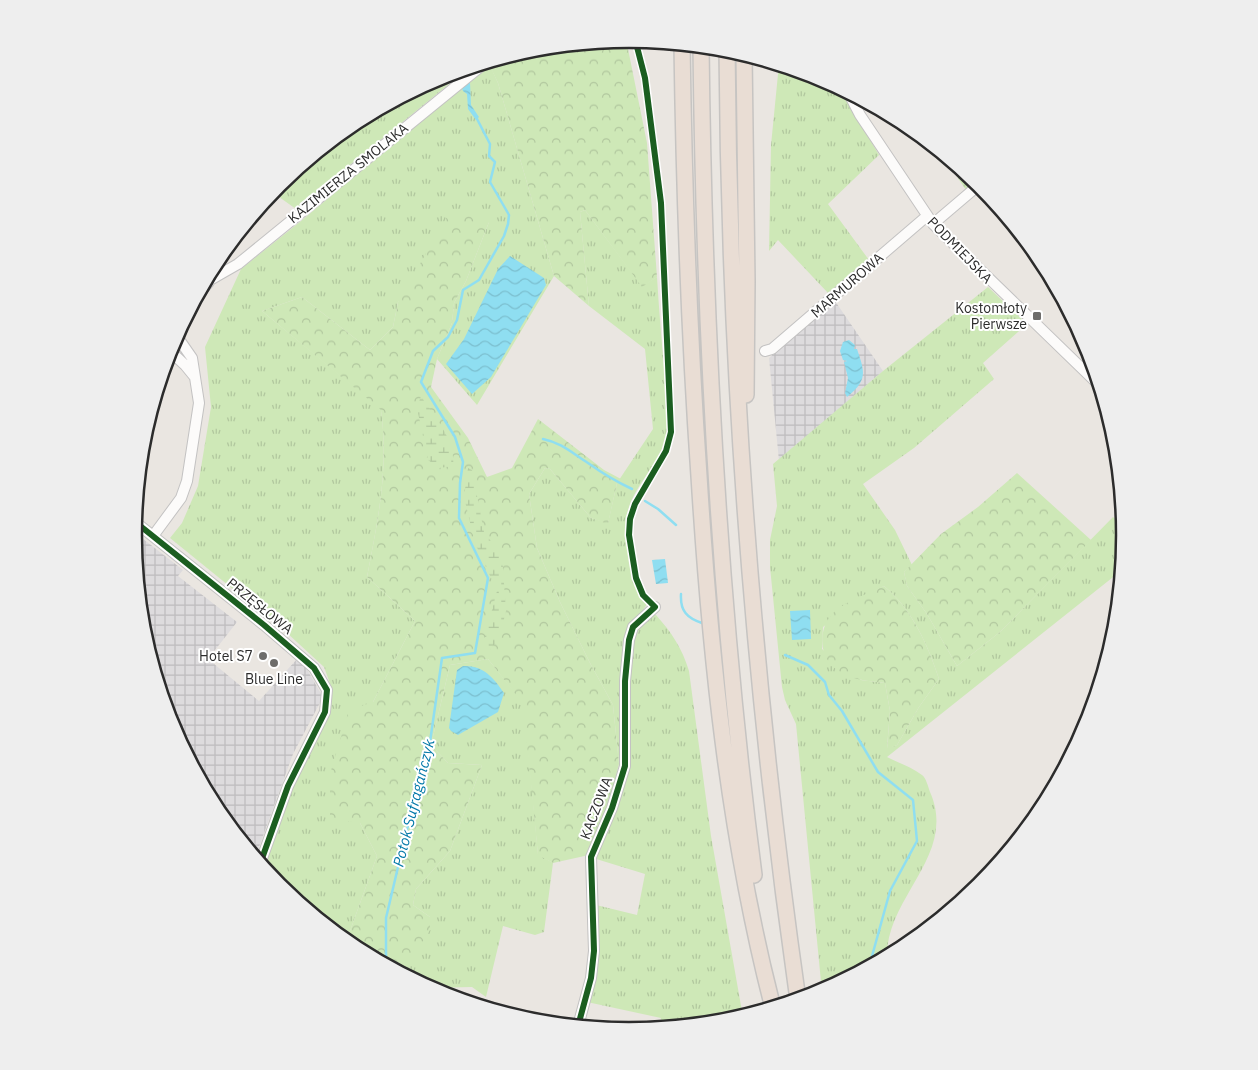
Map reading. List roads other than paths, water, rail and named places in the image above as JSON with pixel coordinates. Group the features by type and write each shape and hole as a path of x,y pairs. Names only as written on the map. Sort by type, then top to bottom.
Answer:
{"highway":[{"path":"673,50 683,117"},
{"path":"682,51 690,332 707,596 724,749 753,929 771,1001"},
{"path":"701,53 704,231 710,390 720,539 742,775 771,1001"},
{"path":"727,58 730,237 742,477 767,759 797,993"},
{"path":"742,477 747,374 744,62"}],"street":[{"name":"KAZIMIERZA SMOLAKA","path":"216,277 238,264 470,74"},
{"name":"PODMIEJSKA","path":"853,102 860,116 930,220 1090,375"},
{"name":"MARMUROWA","path":"765,351 772,349 930,220 973,189"},
{"path":"153,536 181,498 187,481 198,403 192,358 181,343"},
{"path":"176,356 196,380"},
{"name":"PRZĘSŁOWA","path":"142,528 264,625 314,668 327,690 325,712 288,786 263,857"},
{"name":"KACZOWA","path":"580,1019 591,978 594,952 591,857 612,808 625,766 625,681 629,640 632,627 655,607"}],"water":[{"path":"465,76 470,83 471,105 479,117 476,120 468,109 467,94 463,91 458,79"},
{"path":"510,256 544,278 546,285 491,377 472,394 446,364 464,339 498,269"},
{"path":"849,340 855,345 854,349 857,349 863,374 859,385 847,397 845,393 848,378 844,362 847,361 843,360 840,351 843,342"},
{"path":"665,559 668,583 656,584 652,560"},
{"path":"810,610 811,639 792,640 790,611"},
{"path":"463,666 470,666 487,673 504,693 498,712 458,735 449,728 457,670"}],"waterway":[{"name":"Potok Sufragańczyk","path":"386,958 386,918 407,829 427,763 442,658 475,653 488,578 459,518 463,462 455,437 421,382 433,351 448,337 457,320 463,290 479,280 504,236 508,224 509,215 490,182 495,162 489,156 490,144 476,117"},
{"path":"543,439 572,452 604,474 632,489"},
{"path":"645,501 658,509 676,525"},
{"path":"681,594 683,609 688,616 702,623"},
{"path":"785,655 808,665 825,682 829,695 842,711 878,772 913,800 917,841 890,891 872,958"}],"place":[{"name":"Kostomłoty Pierwsze","path":"1037,316"},
{"name":"Hotel S7","path":"263,656"},
{"name":"Blue Line","path":"274,663"}]}
